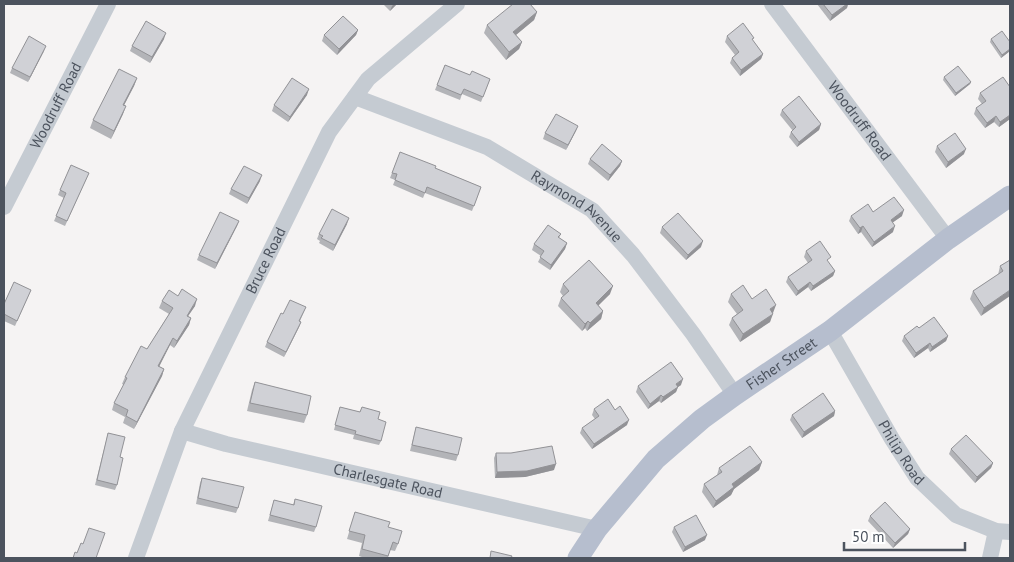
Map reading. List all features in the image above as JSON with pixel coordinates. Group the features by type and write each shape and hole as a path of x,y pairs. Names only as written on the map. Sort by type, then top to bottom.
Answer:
{"main road":[{"name":"Fisher Street","path":"578,558 597,529 656,459 702,419 830,331 948,239 1010,196"}],"street":[{"name":"Woodruff Road","path":"4,206 108,4"},
{"name":"Bruce Road","path":"136,558 182,431 329,132 368,79 457,4"},
{"name":"Woodruff Road","path":"772,4 948,239"},
{"name":"Raymond Avenue","path":"355,97 487,147 592,210 633,254 693,334 735,395"},
{"name":"Philip Road","path":"830,331 892,440 918,478 956,515 1003,532"},
{"name":"Charlesgate Road","path":"182,431 226,444 597,529"},
{"path":"990,558 1003,532"}],"building":[{"path":"513,4 530,4 537,12 513,32 522,42 509,52 487,25"},
{"path":"823,4 847,4 832,15"},
{"path":"343,16 358,30 339,49 324,35"},
{"path":"146,21 166,33 152,57 132,46"},
{"path":"743,23 763,54 741,70 732,58 739,52 727,36"},
{"path":"1002,31 1010,42 1010,49 1002,55 991,39"},
{"path":"29,36 46,46 30,77 12,68"},
{"path":"445,65 470,75 472,71 490,79 483,97 464,89 461,95 437,85"},
{"path":"958,66 971,82 956,93 944,77"},
{"path":"119,69 137,78 123,105 126,106 114,131 93,120"},
{"path":"1003,77 1010,87 1010,115 1000,122 996,116 987,123 976,108 986,101 980,93"},
{"path":"292,78 309,89 290,117 274,105"},
{"path":"799,96 821,124 799,142 791,132 796,127 782,110"},
{"path":"556,114 578,126 568,145 545,133"},
{"path":"955,133 966,149 948,162 937,146"},
{"path":"602,144 622,161 610,175 590,159"},
{"path":"400,152 481,187 474,206 427,187 425,193 395,180 397,174 392,173"},
{"path":"71,165 89,173 67,221 56,216 66,193 60,190"},
{"path":"244,166 262,175 249,198 231,189"},
{"path":"894,197 904,210 891,220 895,226 874,242 863,226 860,228 851,216 868,204 873,212"},
{"path":"332,209 349,218 335,245 321,238 323,236 319,234"},
{"path":"220,212 239,221 217,263 199,255"},
{"path":"678,213 703,241 688,255 662,227"},
{"path":"548,225 561,234 558,237 567,243 551,265 540,257 544,251 534,244"},
{"path":"820,241 831,257 827,260 835,271 813,286 810,282 798,291 788,277 812,260 806,251"},
{"path":"589,260 613,286 596,303 603,311 590,323 588,321 585,324 561,298 569,291 563,284"},
{"path":"1010,260 1010,290 984,308 973,291 1003,271 1000,266"},
{"path":"14,282 31,290 17,321 4,314 4,304"},
{"path":"743,285 752,299 766,289 776,305 770,309 773,314 743,334 732,318 743,310 731,294"},
{"path":"182,289 197,299 187,316 191,318 177,341 173,338 158,366 164,369 137,422 126,416 128,410 114,403 141,346 147,349 173,308 162,301 169,290 178,296"},
{"path":"290,300 306,307 299,321 301,322 286,352 267,342 281,313 283,314"},
{"path":"934,317 948,336 932,347 930,343 916,353 904,336"},
{"path":"671,362 683,379 676,384 678,387 663,397 661,395 650,404 638,386"},
{"path":"255,382 311,396 307,415 250,403"},
{"path":"823,393 835,411 804,432 792,415"},
{"path":"608,399 615,410 620,406 629,420 594,444 582,428 599,416 594,409"},
{"path":"340,407 360,412 362,407 380,412 378,419 386,422 381,441 355,434 356,431 335,425"},
{"path":"416,427 462,438 458,455 412,445"},
{"path":"108,433 125,437 120,457 123,458 117,485 97,480"},
{"path":"966,435 993,463 977,477 951,449"},
{"path":"552,446 556,464 527,471 497,472 496,453 511,453"},
{"path":"750,446 762,462 732,484 734,487 716,501 704,484 722,472 719,468"},
{"path":"202,478 244,487 238,508 198,498"},
{"path":"295,499 322,506 316,527 270,515 274,500 294,505"},
{"path":"885,502 910,529 895,543 870,516"},
{"path":"355,512 390,522 388,527 402,531 398,544 393,542 388,556 362,549 365,535 349,531"},
{"path":"696,515 707,535 685,547 674,527"},
{"path":"89,528 105,533 96,558 73,558 81,543 83,544"},
{"path":"491,551 512,556 511,558 490,558"}]}
